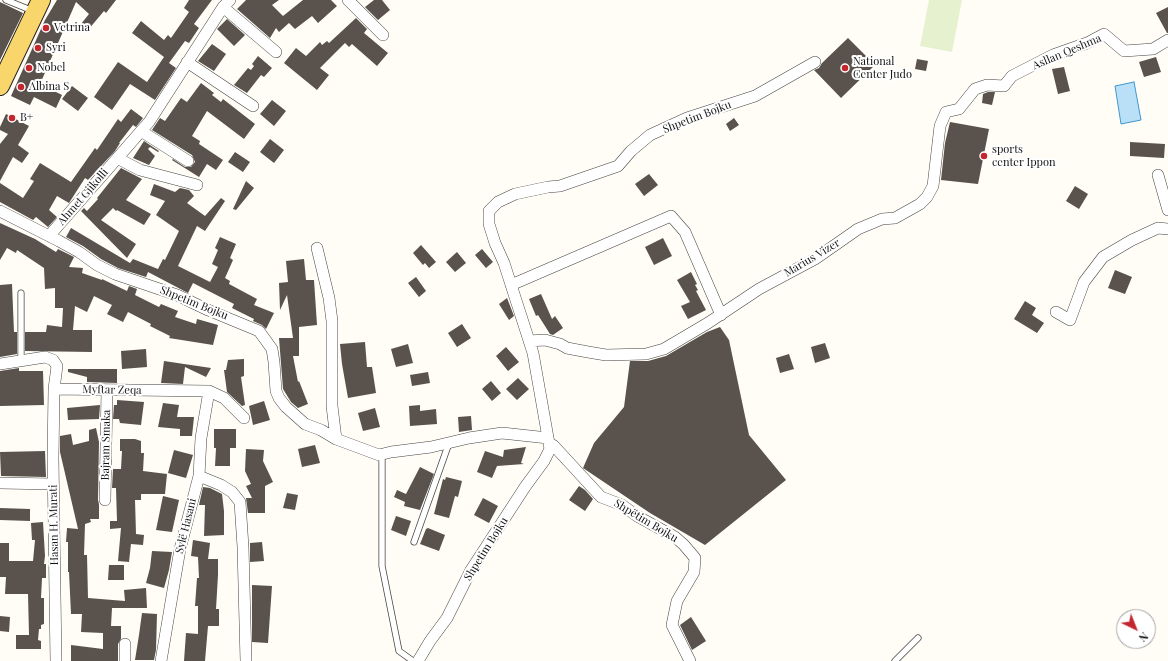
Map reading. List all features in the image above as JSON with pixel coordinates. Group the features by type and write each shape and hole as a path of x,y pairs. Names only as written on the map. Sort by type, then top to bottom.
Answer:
{"main road":[{"path":"0,86 38,6"}],"street":[{"path":"348,0 383,35"},
{"path":"227,3 276,52"},
{"name":"Ahmet Gjikolli","path":"49,236 149,122 227,3"},
{"name":"Asllan Qeshma","path":"920,204 927,197 933,186 940,126 946,112 959,109 975,90 987,85 1004,86 1012,76 1053,55 1087,44 1104,34 1124,51 1153,49 1168,40"},
{"path":"187,62 253,106"},
{"name":"Shpetim Bojku","path":"418,661 430,641 447,618 471,570 544,461 550,449 529,341 504,263 495,243 489,224 489,211 498,202 515,194 560,186 618,166 650,135 687,118 755,96 815,62"},
{"path":"141,131 188,161"},
{"name":"Ahmet Gjikolli","path":"117,158 140,170 198,185"},
{"path":"1158,175 1168,210"},
{"name":"Marius Vizer","path":"529,341 545,340 560,344 567,348 606,355 646,354 664,349 708,323 759,289 815,259 858,229 882,219 895,218 920,204"},
{"name":"Shpetim Bojku","path":"0,211 79,252 97,265 115,274 177,295 208,310 259,330 272,349 276,391 279,398 286,407 305,424 321,430 336,439 379,455 431,447 469,438 502,434 548,440"},
{"path":"511,285 671,216 685,232 721,314"},
{"path":"1056,312 1070,320 1084,282 1103,258 1132,240 1158,228 1168,228"},
{"path":"317,248 329,298 332,320 332,406 336,439"},
{"path":"0,364 45,357 53,360 56,366 54,389"},
{"name":"Myftar Zeqa","path":"54,389 208,391 224,398 244,418"},
{"name":"Hasan H. Murati","path":"54,389 53,484 56,661"},
{"name":"Bajram Smaka","path":"105,500 107,390"},
{"name":"Sylë Hasani","path":"161,661 180,549 199,476 201,438 208,391"},
{"name":"Shpëtim Bojku","path":"548,440 601,497 622,505 637,516 675,537 695,558 694,572 677,601 672,625 690,661"},
{"path":"199,476 221,485 232,492 240,502 243,547 246,661"},
{"path":"0,483 53,484"},
{"path":"125,644 125,661"}],"lane":[{"path":"6,0 38,6"},
{"path":"21,293 21,361"},
{"path":"414,542 449,443"},
{"path":"382,454 382,566 399,651 412,661"},
{"path":"895,661 918,638"}],"green space":[{"path":"929,0 962,0 952,52 920,46"}],"water":[{"path":"1134,82 1141,120 1121,124 1115,86"}],"building":[{"path":"57,0 116,0 106,13 104,11 88,30 81,24 89,14 76,2 40,84 62,95 56,108 34,97 30,105 11,96 45,20"},
{"path":"189,0 212,0 194,24 199,28 189,43 185,41 169,63 176,68 155,100 130,84 112,110 94,97 118,62 147,82 164,57 132,33 141,21 164,40 168,35 171,38 189,12 184,8"},
{"path":"246,0 279,0 272,5 283,16 303,0 331,0 337,6 318,23 312,16 295,29 289,23 279,32 276,28 270,38 237,9"},
{"path":"374,0 382,0 390,10 378,20 365,7"},
{"path":"0,2 23,13 0,60"},
{"path":"1168,7 1168,33 1167,33 1156,13"},
{"path":"356,18 367,29 364,33 388,53 377,66 352,44 349,47 345,43 320,68 329,75 317,90 284,63 296,48 306,56 320,42 322,45 327,41 329,43"},
{"path":"227,19 245,35 234,46 217,29"},
{"name":"National Center Judo","path":"848,38 875,65 841,98 814,70 819,68 822,63"},
{"path":"212,44 226,54 214,71 198,61"},
{"path":"258,56 272,68 264,77 261,75 247,93 234,85 248,68 251,70 254,66 252,64"},
{"path":"1156,57 1161,72 1144,77 1139,62"},
{"path":"917,59 928,61 926,71 915,69"},
{"path":"1064,67 1070,91 1058,94 1052,69"},
{"path":"201,83 214,93 212,95 221,102 223,99 255,124 244,139 207,111 192,136 200,141 199,144 223,160 216,170 207,164 199,177 172,160 173,159 185,167 191,167 195,162 192,155 152,130 160,118 165,121 181,98 187,102"},
{"path":"72,86 88,98 78,111 62,99"},
{"path":"995,92 992,105 982,103 983,94"},
{"path":"272,100 286,111 274,126 260,114"},
{"path":"131,109 143,118 136,127 133,125 119,143 115,151 88,180 85,178 69,203 57,196 49,210 57,217 48,227 36,217 33,220 0,202 0,183 23,198 34,181 30,179 40,163 71,182 95,148 97,150 118,119 121,122"},
{"path":"6,114 29,126 18,145 29,153 22,163 13,157 0,181 0,144 8,134 0,130 0,127"},
{"path":"734,118 739,125 730,131 726,124"},
{"path":"950,122 989,129 978,184 941,180 945,143"},
{"path":"270,139 284,150 274,163 260,152"},
{"path":"144,141 159,151 158,152 150,147 148,149 155,156 149,165 133,158"},
{"path":"1130,142 1165,144 1164,158 1130,156"},
{"path":"235,152 250,162 243,172 228,162"},
{"path":"121,168 142,179 126,200 151,214 144,225 113,208 101,220 136,244 127,258 81,211 84,208 87,211"},
{"path":"649,174 658,185 644,196 635,184"},
{"path":"246,181 254,188 236,210 233,209"},
{"path":"154,184 175,192 180,188 189,190 194,196 187,203 205,216 221,198 225,201 205,231 197,226 178,266 210,282 218,267 212,264 218,250 215,248 220,237 236,244 230,258 233,260 225,278 230,281 229,284 257,299 254,305 274,313 266,329 262,325 253,321 254,319 232,308 234,304 193,283 188,293 148,272 146,277 118,268 66,237 71,228 130,263 133,259 158,269 163,259 165,260 179,231 156,215 165,201 150,195"},
{"path":"1075,186 1088,194 1079,209 1066,201"},
{"path":"0,223 35,239 56,252 58,249 74,257 69,267 83,268 82,273 102,279 127,291 129,286 137,289 135,295 159,307 161,304 178,311 175,317 196,324 197,319 218,325 213,345 169,338 170,336 150,326 151,324 128,312 123,322 107,314 112,305 94,296 87,312 75,306 73,330 92,330 92,352 25,351 25,332 46,332 47,325 62,327 63,308 55,308 55,288 45,289 44,268 17,250 16,253 7,248 0,260"},
{"path":"663,238 672,256 654,265 645,247"},
{"path":"421,245 436,262 429,268 425,263 423,265 413,253"},
{"path":"482,249 493,262 486,268 475,255"},
{"path":"457,252 466,263 455,272 446,262"},
{"path":"304,259 306,280 314,280 317,325 299,327 299,356 293,356 298,382 299,381 308,404 298,408 291,402 283,389 279,338 293,338 287,295 280,310 279,283 288,282 286,261"},
{"path":"1115,270 1132,277 1125,294 1108,288"},
{"path":"691,272 697,284 695,285 698,290 696,291 706,310 688,319 681,306 690,302 677,280"},
{"path":"416,277 426,291 419,297 408,283"},
{"path":"12,284 14,332 17,332 17,354 0,357 0,285"},
{"path":"541,294 552,319 555,316 563,328 553,335 550,334 538,315 536,316 529,299"},
{"path":"507,298 514,316 509,320 499,304"},
{"path":"1025,301 1036,308 1032,315 1044,323 1037,333 1014,319"},
{"path":"462,324 471,338 457,347 448,333"},
{"path":"720,327 729,340 749,435 786,480 705,545 650,513 583,468 594,443 624,407 630,361 648,361 666,356 707,332"},
{"path":"365,342 367,367 372,367 376,393 348,398 340,344"},
{"path":"825,343 830,358 815,363 811,347"},
{"path":"408,344 413,363 396,367 391,349"},
{"path":"506,347 519,362 508,371 496,356"},
{"path":"146,349 147,367 122,369 121,351"},
{"path":"789,354 794,369 780,373 776,358"},
{"path":"244,359 244,376 241,377 245,405 242,406 227,392 224,370 226,370 228,360"},
{"path":"164,361 211,368 206,377 185,367 183,384 161,383"},
{"path":"19,368 19,371 43,371 44,405 0,406 0,371"},
{"path":"68,369 117,369 117,383 87,382 87,377 68,372"},
{"path":"428,372 430,383 412,386 410,375"},
{"path":"518,378 529,389 517,400 506,389"},
{"path":"491,381 501,393 492,401 482,389"},
{"path":"117,400 144,402 141,425 120,423 119,419 113,419 114,405 117,405"},
{"path":"264,401 270,420 253,425 249,406"},
{"path":"163,403 179,405 177,417 194,417 192,436 180,436 180,429 158,427"},
{"path":"100,405 99,419 68,420 67,408"},
{"path":"420,405 420,411 436,409 437,424 410,426 409,406"},
{"path":"375,408 380,427 363,431 358,413"},
{"path":"471,416 472,430 459,432 458,417"},
{"path":"96,428 99,442 99,519 90,519 91,522 85,524 84,555 87,555 88,598 125,601 124,590 146,588 147,608 112,608 111,626 121,626 121,639 118,644 118,661 71,661 71,645 103,649 103,633 81,632 82,614 71,614 68,572 68,542 66,542 67,528 78,529 60,452 60,436 71,434 73,445 89,441 89,430"},
{"path":"214,429 236,429 236,448 230,448 230,466 215,466 216,448 214,448"},
{"path":"120,439 135,439 141,441 141,453 144,453 143,471 167,474 165,494 141,494 141,500 135,500 136,534 144,535 143,545 131,544 129,562 118,561 121,528 110,529 110,521 117,521 116,488 112,488 113,469 121,469 122,451 120,451"},
{"path":"315,445 320,463 302,467 298,449"},
{"path":"526,447 521,463 524,464 497,466 492,478 477,472 485,451 503,457 504,450"},
{"path":"246,449 264,450 263,461 273,482 265,486 265,513 248,513 246,498 252,498 246,486 251,484 245,471"},
{"path":"174,450 193,455 186,478 168,473"},
{"path":"45,451 46,477 1,476 0,452"},
{"path":"420,467 434,474 420,510 404,506 405,502 394,497 397,490 406,494"},
{"path":"446,477 462,481 458,497 455,496 449,518 434,514 443,479 445,480"},
{"path":"579,486 593,499 585,511 569,500"},
{"path":"203,487 210,488 222,494 224,535 204,536 205,505 199,505"},
{"path":"287,493 298,495 295,510 283,508"},
{"path":"163,496 179,500 172,532 156,530"},
{"path":"483,498 498,506 489,523 474,515"},
{"path":"0,508 30,509 30,521 0,520"},
{"path":"396,516 411,521 406,536 391,530"},
{"path":"43,522 44,564 46,564 46,578 42,578 41,598 44,598 44,624 41,625 41,629 39,629 38,640 41,641 41,649 16,649 16,635 29,635 28,594 5,594 6,577 0,577 0,543 9,543 9,561 33,561 35,540 32,540 31,523"},
{"path":"428,528 445,535 439,551 420,544 426,529"},
{"path":"193,540 210,543 208,559 218,559 216,609 219,609 219,626 208,626 205,661 184,661 186,633 198,634 198,606 195,606 197,578 199,578 198,557 191,556"},
{"path":"262,542 264,561 250,562 250,543"},
{"path":"152,551 172,552 164,588 146,583"},
{"path":"109,565 124,565 124,580 108,580"},
{"path":"252,585 272,586 268,643 252,642"},
{"path":"142,613 157,614 156,650 154,660 135,660"},
{"path":"0,616 10,617 9,632 0,631"},
{"path":"691,617 706,641 692,650 680,625"}],"place":[{"name":"Vetrina","path":"46,28"},
{"name":"Syri","path":"38,48"},
{"name":"Nobel","path":"29,68"},
{"name":"National Center Judo","path":"845,68"},
{"name":"Albina S","path":"21,87"},
{"name":"B+","path":"12,118"},
{"name":"sports center Ippon","path":"984,156"}]}
